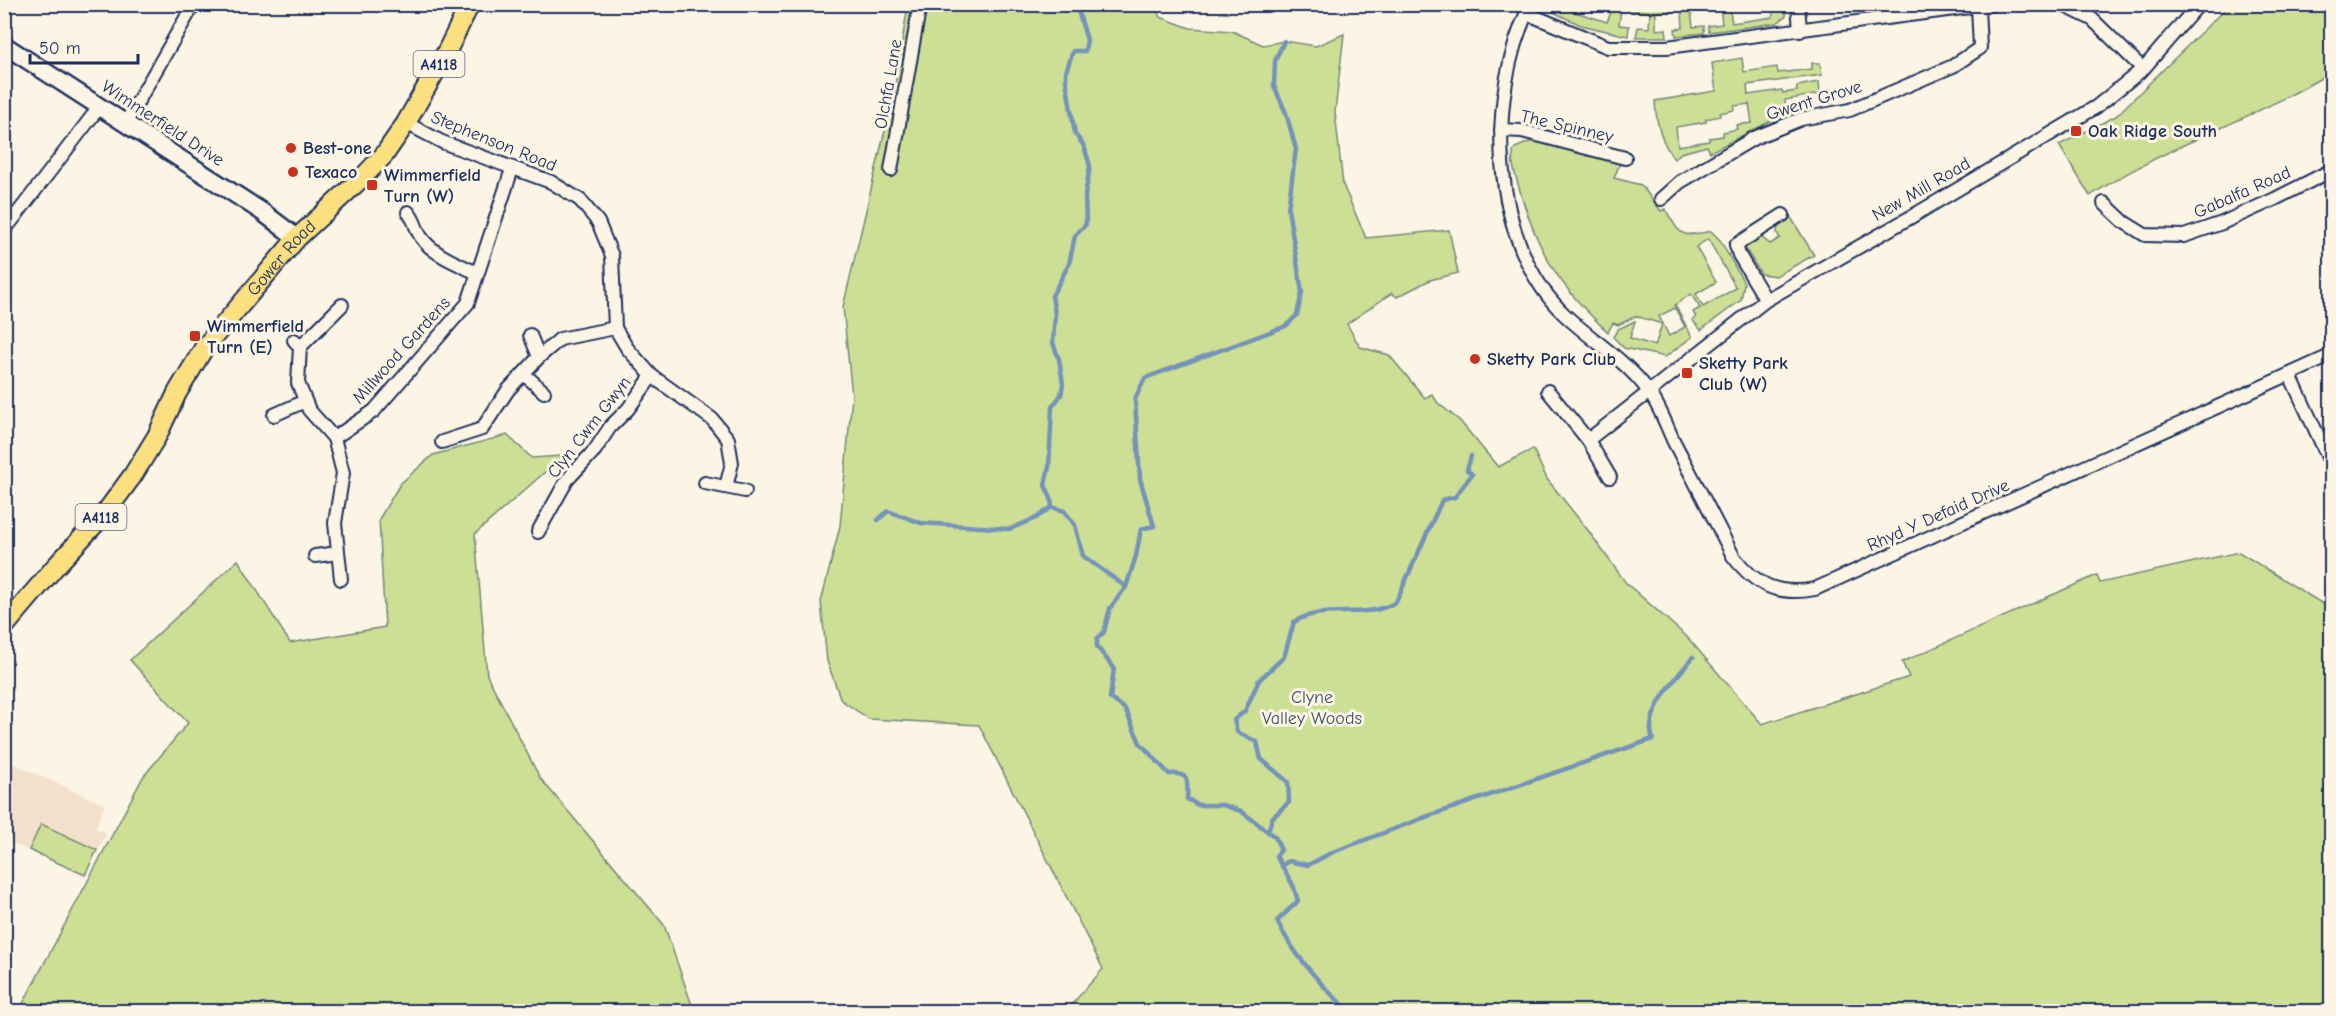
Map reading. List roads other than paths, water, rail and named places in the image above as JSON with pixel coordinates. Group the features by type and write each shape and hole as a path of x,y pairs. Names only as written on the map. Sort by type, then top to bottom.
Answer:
{"main road":[{"name":"Gower Road","path":"4,627 106,512 157,436 177,393 204,348 297,238 366,175 384,155 406,123 447,51 470,4"}],"street":[{"path":"126,122 194,4"},
{"name":"Olchfa Lane","path":"891,170 920,4"},
{"path":"1798,4 1800,31"},
{"path":"1528,8 1608,47 1667,47 1993,4"},
{"path":"2061,4 2092,19 2143,69"},
{"name":"New Mill Road","path":"1588,440 1648,390 1766,300 2096,107 2143,69 2199,4"},
{"name":"Gwent Grove","path":"1661,199 1680,182 1754,138 1802,119 1850,110 1953,66 1972,55 1980,48 1978,7"},
{"name":"Rhyd Y Defaid Drive","path":"1528,8 1507,70 1502,99 1502,161 1509,207 1518,241 1531,270 1565,316 1608,351 1648,390 1733,556 1744,570 1760,583 1777,590 1799,592 1836,581 2331,356"},
{"name":"Wimmerfield Drive","path":"4,45 126,122 261,211 297,238"},
{"path":"4,231 100,106"},
{"name":"Stephenson Road","path":"406,123 442,142 551,182 580,200 598,222 612,256 615,328"},
{"name":"The Spinney","path":"1501,130 1522,131 1625,158"},
{"name":"Millwood Gardens","path":"334,438 374,411 468,303 512,169"},
{"name":"Gabalfa Road","path":"2104,202 2124,222 2145,235 2184,236 2222,223 2331,170"},
{"path":"408,212 416,220 420,236 435,251 477,273"},
{"path":"1766,300 1739,255 1736,245 1784,215"},
{"path":"341,579 335,523 343,473 334,438 309,410 298,383 297,344 342,305"},
{"path":"442,441 482,429 508,390 539,357 561,339 615,328 627,348 652,376 712,419 728,439 732,463 726,487"},
{"path":"530,335 539,357"},
{"path":"524,374 544,392"},
{"path":"2290,375 2331,466"},
{"name":"Clyn Cwm Gwyn","path":"538,532 567,480 595,450 610,427 628,409 652,376"},
{"path":"1548,391 1588,440 1610,477"},
{"path":"273,415 305,401"},
{"path":"705,483 745,491"},
{"path":"315,556 338,553"}],"waterway":[{"path":"1076,4 1087,40 1085,51 1073,51 1066,72 1066,80 1075,134 1084,146 1090,166 1085,195 1086,224 1075,236 1069,264 1052,296 1055,313 1053,343 1059,359 1063,384 1061,395 1052,407 1049,467 1045,485 1052,507 1064,511 1075,525 1083,556 1126,587 1110,608 1104,632 1097,639 1097,647 1114,668 1110,698 1125,709 1140,743 1169,774 1184,776 1187,783 1187,799 1198,805 1223,805 1241,811 1275,837 1281,850 1276,856 1293,885 1298,901 1277,921 1310,970 1351,1012"},
{"path":"1126,587 1136,556 1141,529 1154,526 1140,479 1135,399 1145,378 1286,326 1297,315 1302,292 1288,209 1296,149 1286,113 1274,86 1275,61 1284,41"},
{"path":"1268,832 1272,818 1289,802 1288,782 1261,759 1257,742 1237,732 1234,720 1245,711 1259,680 1284,657 1294,622 1306,616 1372,610 1384,608 1396,602 1442,500 1455,497 1472,474 1467,470 1471,456"},
{"path":"878,520 888,511 921,523 1010,529 1036,518 1052,507"},
{"path":"1282,866 1288,861 1308,865 1333,852 1423,818 1653,739 1652,718 1657,707 1670,685 1693,657"}],"place":[{"name":"Oak Ridge South","path":"2076,131"},
{"name":"Best-one","path":"291,148"},
{"name":"Texaco","path":"293,172"},
{"name":"Wimmerfield Turn (W)","path":"372,185"},
{"name":"Wimmerfield Turn (E)","path":"195,336"},
{"name":"Sketty Park Club","path":"1475,359"},
{"name":"Sketty Park Club (W)","path":"1687,373"}],"park label":[{"name":"Clyne Valley Woods","path":"1312,707"}]}
